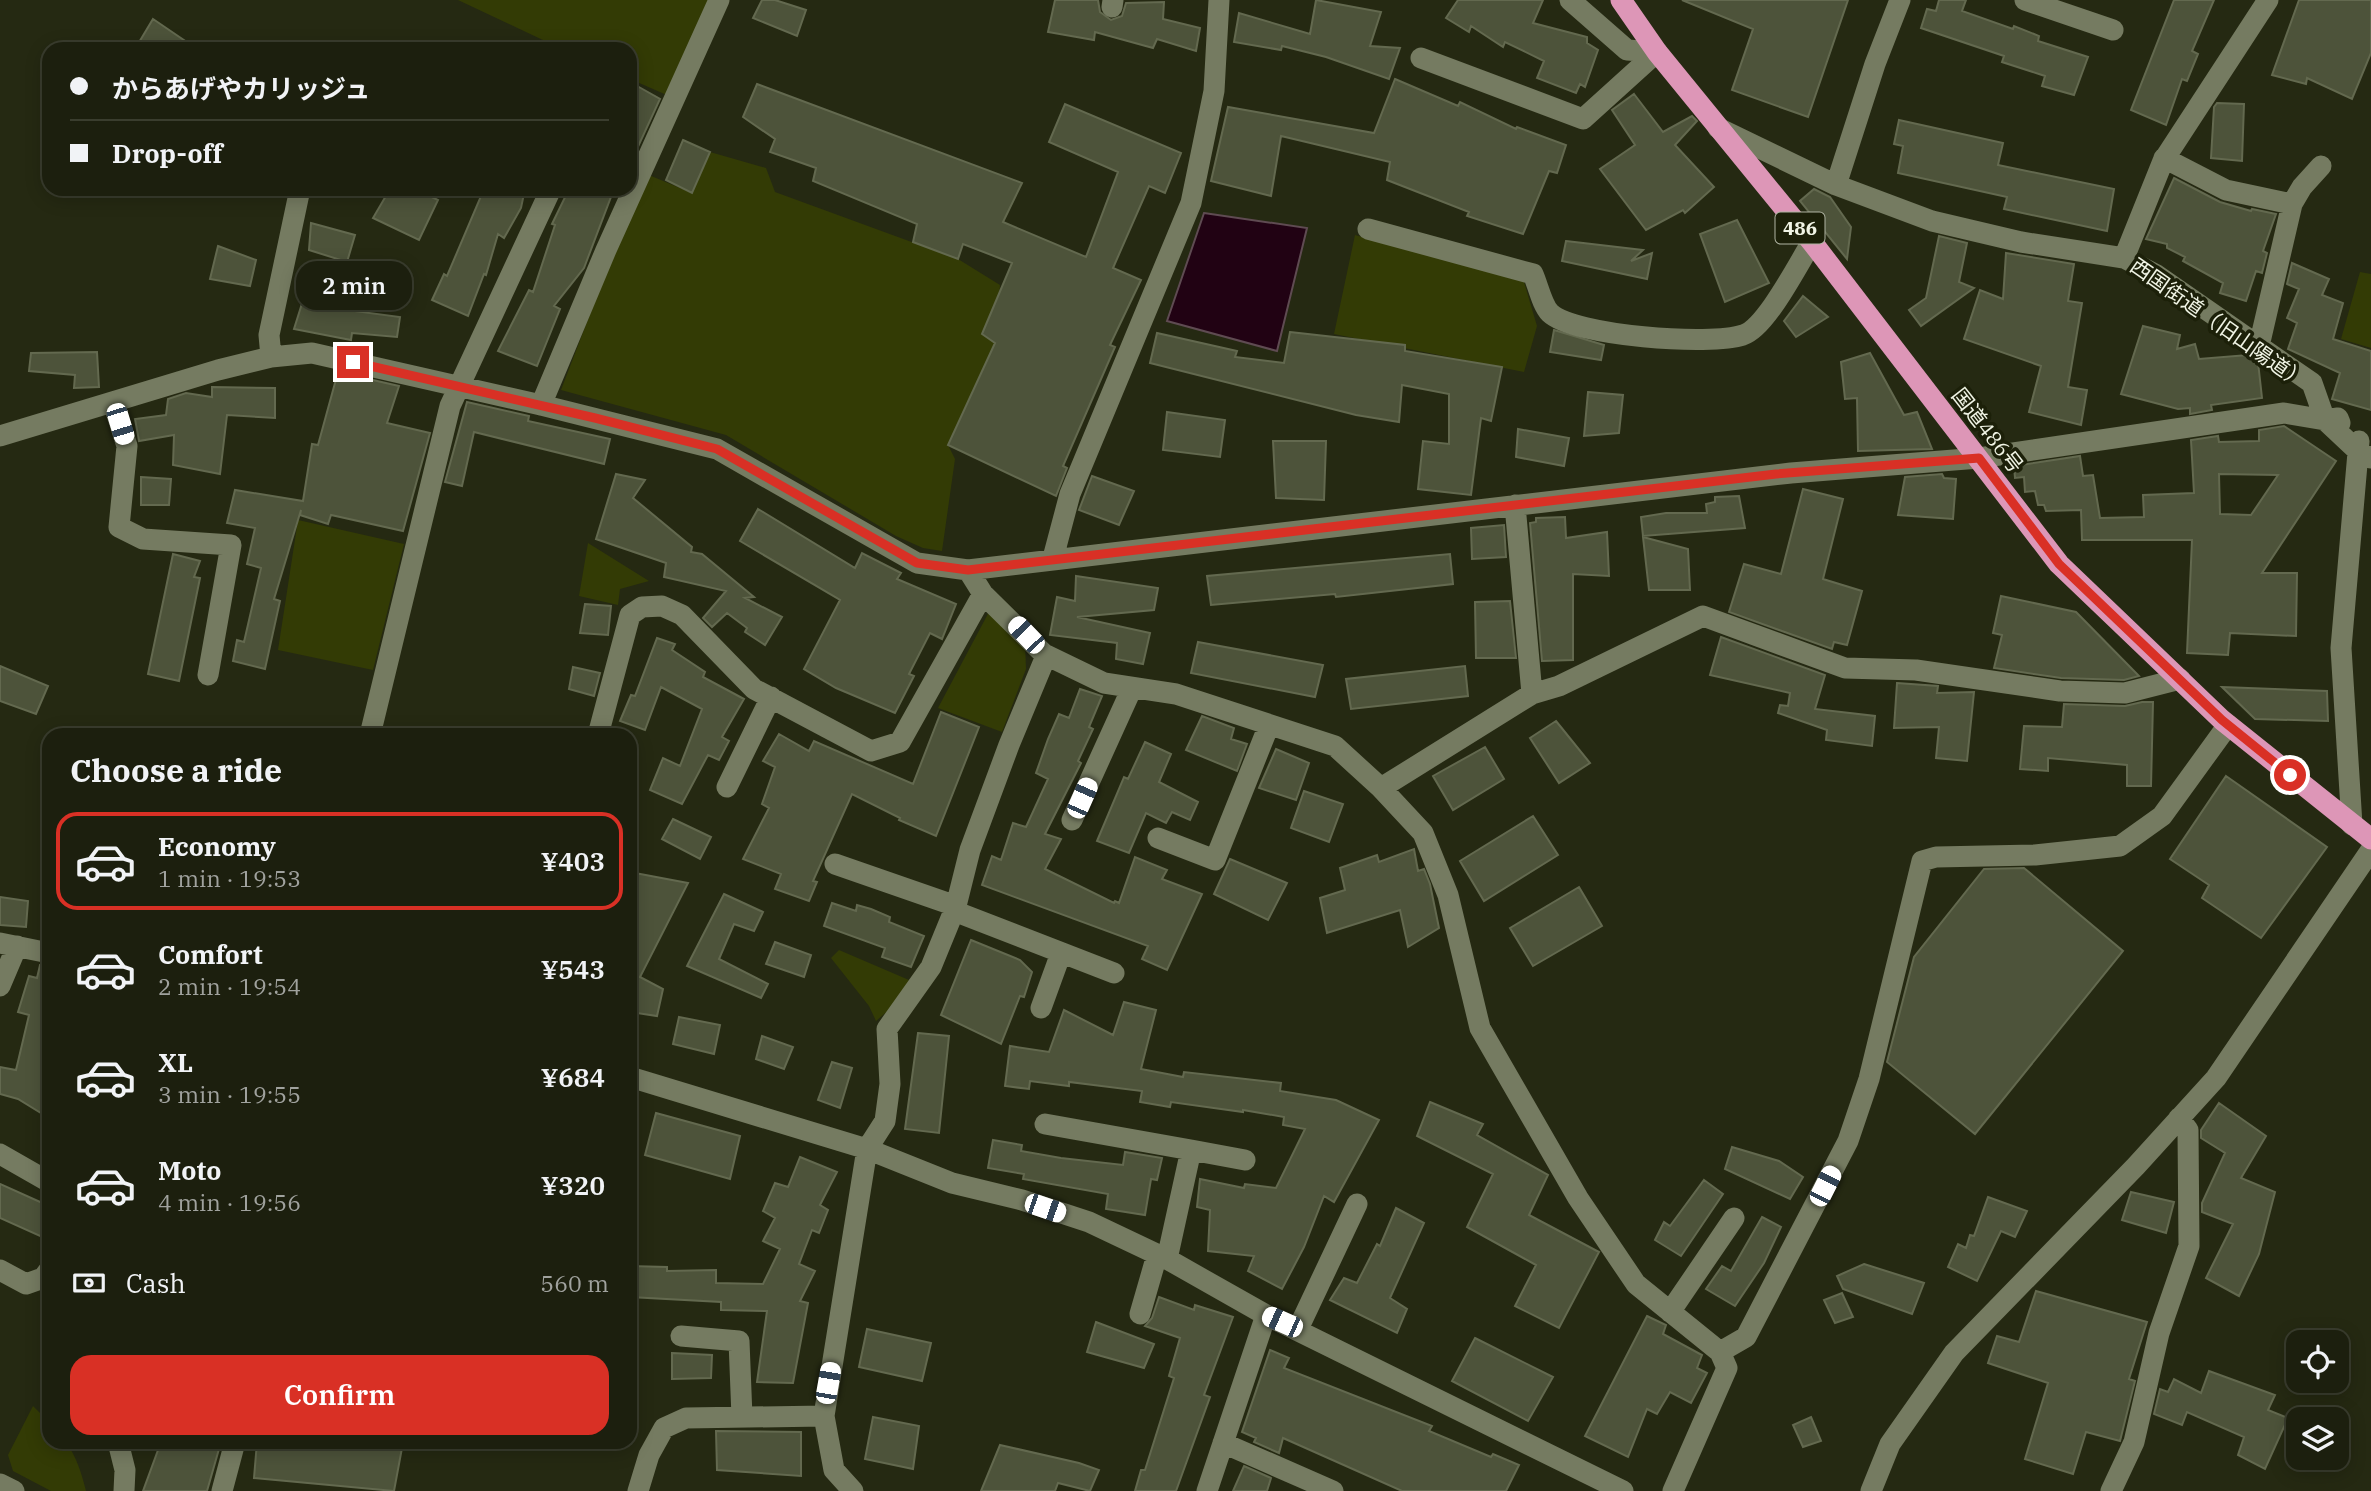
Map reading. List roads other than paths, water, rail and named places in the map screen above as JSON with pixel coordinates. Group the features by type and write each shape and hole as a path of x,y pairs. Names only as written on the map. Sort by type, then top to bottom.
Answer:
{"highway":[{"name":"国道486号","path":"1621,0 1657,52 1812,242 2059,564 2228,725 2371,839"}],"street":[{"path":"637,181 719,0"},
{"path":"1053,558 1070,494 1191,203 1214,91 1217,0"},
{"path":"1570,0 1627,50 1657,52"},
{"path":"2025,0 2113,30"},
{"path":"2124,257 2164,158 2267,0"},
{"path":"1836,185 1894,2"},
{"path":"1421,58 1583,119 1657,52"},
{"name":"西国街道（旧山陽道）","path":"1718,128 1836,185 1932,221 2021,242 2124,257 2155,274 2312,383 2333,422 2363,450"},
{"path":"2164,158 2226,190 2292,204"},
{"path":"2259,346 2292,204 2302,187 2321,166"},
{"path":"271,357 269,335 299,196"},
{"path":"372,728 450,406 548,196"},
{"path":"541,405 630,196"},
{"path":"1368,229 1533,274 1548,312 1566,324 1630,335 1697,340 1744,335 1763,318 1812,242"},
{"path":"0,436 271,357 312,353 541,405 717,449 917,563 968,570 1791,473 1979,458 2284,414 2333,422"},
{"path":"113,402 127,446 119,527 143,539 230,545 208,675"},
{"path":"2352,825 2341,648 2363,450"},
{"path":"1515,505 1532,694"},
{"path":"968,570 983,594 1046,656 1104,683 1176,694 1335,746 1423,833 1448,895 1480,1028 1578,1198 1636,1284 1720,1352 1727,1368 1673,1491"},
{"path":"600,728 630,615 642,607 662,606 682,615 754,689 871,751 900,742 983,594"},
{"path":"1381,789 1532,694 1559,686 1703,616 1845,668 1916,670 2060,691 2112,693 2125,693 2180,679"},
{"path":"853,1491 834,1470 824,1416 867,1149 885,1121 890,1084 887,1029 931,967 955,909 970,850 1046,656"},
{"path":"1072,820 1132,688"},
{"path":"727,787 771,697"},
{"path":"1158,838 1215,860 1269,725"},
{"path":"1720,1352 1746,1337 1848,1141 1869,1079 1922,861 1936,858 2035,855 2120,846 2162,816 2228,725"},
{"path":"1871,1491 1890,1444 1954,1353 2216,1078 2371,850"},
{"path":"835,864 1114,973"},
{"path":"0,986 9,945 42,952"},
{"path":"1041,1008 1061,953"},
{"path":"637,1079 867,1149 952,1183 1023,1200 1089,1223 1162,1257 1266,1315 1623,1491"},
{"path":"2110,1491 2134,1442 2159,1333 2189,1246 2188,1130 2179,1118"},
{"path":"1045,1124 1245,1160"},
{"path":"1140,1314 1162,1257 1191,1150"},
{"path":"0,1154 42,1178"},
{"path":"1298,1329 1357,1205"},
{"path":"1670,1311 1734,1218"},
{"path":"0,1270 26,1284 42,1278"},
{"path":"1207,1491 1266,1315"},
{"path":"681,1336 739,1341 742,1417"},
{"path":"638,1491 649,1454 664,1428 686,1418 824,1416"},
{"path":"1223,1443 1333,1491"},
{"path":"120,1449 125,1469 124,1491"},
{"path":"222,1491 233,1449"},
{"path":"0,1484 14,1491"}]}
